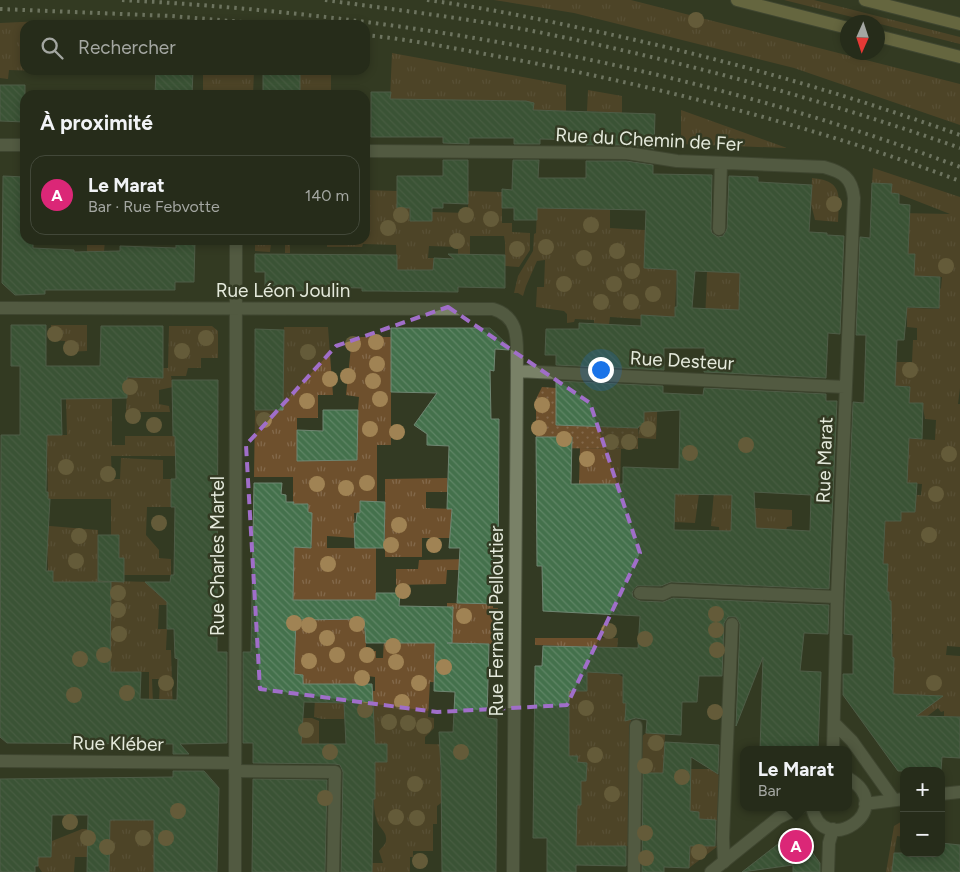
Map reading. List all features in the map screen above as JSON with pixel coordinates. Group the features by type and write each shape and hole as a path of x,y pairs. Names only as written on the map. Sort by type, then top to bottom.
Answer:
{"main road":[{"path":"737,0 840,26"},
{"path":"865,0 960,24"},
{"path":"885,38 960,57"}],"street":[{"path":"0,144 20,145"},
{"name":"Rue du Chemin de Fer","path":"370,151 627,153 678,161 824,167 839,171 849,180 854,198"},
{"path":"719,229 721,163"},
{"name":"Rue Marat","path":"833,746 845,386 854,198"},
{"name":"Rue Charles Martel","path":"235,872 236,245"},
{"name":"Rue Léon Joulin","path":"0,308 493,309 505,314 514,327 516,334 517,371"},
{"name":"Rue Desteur","path":"517,371 845,386"},
{"name":"Rue Fernand Pelloutier","path":"513,872 517,371"},
{"path":"640,593 663,594 671,590 837,597"},
{"path":"724,862 723,838 732,624"},
{"path":"834,723 852,741 899,800"},
{"path":"634,872 636,726"},
{"name":"Rue Kléber","path":"0,761 235,767 335,772 333,872"},
{"path":"813,811 824,826 833,830 848,828 855,824 864,812 865,804 861,789 852,780"},
{"path":"945,794 960,792"},
{"path":"865,804 899,800"},
{"path":"712,872 778,818 793,811"},
{"path":"828,872 829,843 833,830"}],"highlighted area":[{"path":"448,307 590,403 640,553 567,705 437,712 260,689 246,445 336,346"}],"green space":[{"path":"494,0 631,0 840,53 840,60 866,60 960,84 960,125 794,68 574,13"},
{"path":"784,0 814,0 873,15 844,15"},
{"path":"885,18 960,37 960,44 885,25"},
{"path":"20,22 20,70 9,70 8,79 0,78 0,23"},
{"path":"392,53 566,85 566,111 533,110 533,103 390,99"},
{"path":"203,75 254,75 253,90 203,90"},
{"path":"300,75 331,75 331,90 300,90"},
{"path":"588,90 622,96 622,113 587,111"},
{"path":"681,110 787,148 681,144"},
{"path":"873,168 960,197 960,388 958,404 960,404 960,647 947,646 946,655 960,656 960,717 944,716 944,711 941,712 938,708 912,728 907,722 942,696 883,694 894,680 894,658 885,657 885,644 892,644 893,634 886,633 891,618 889,592 882,591 885,521 900,521 904,495 921,495 922,484 907,483 885,437 935,440 936,420 925,419 922,403 909,403 909,386 890,386 891,362 912,362 913,340 917,340 917,328 907,327 907,315 891,315 891,307 939,309 942,277 914,276 900,213 950,214 899,194 891,193 892,184 872,183"},
{"path":"812,178 830,182 835,186 839,197 838,222 815,220 811,204"},
{"path":"370,190 397,191 397,208 410,208 413,221 432,221 432,212 468,213 468,191 502,192 502,223 512,223 512,232 530,233 530,250 519,267 505,266 504,236 470,236 470,254 458,254 458,247 429,246 428,258 434,258 433,272 397,270 396,245 370,244"},
{"path":"610,205 610,228 645,230 644,268 677,270 674,327 641,315 641,319 610,317 609,325 594,323 594,320 575,319 574,322 567,323 567,314 564,311 536,307 537,287 544,287 545,260 537,261 523,296 514,293 518,276 533,251 537,208 585,209"},
{"path":"87,245 105,245 104,252 87,252"},
{"path":"255,245 271,245 270,252 255,251"},
{"path":"285,245 290,245 290,253 285,253"},
{"path":"327,245 363,245 362,247 327,247"},
{"path":"707,271 740,271 739,324 705,322"},
{"path":"51,325 87,325 87,351 65,352 65,341 51,340"},
{"path":"169,326 212,326 218,331 218,358 201,358 201,368 188,368 186,376 171,376 173,387 159,390 159,404 169,406 170,412 126,412 127,389 122,378 152,378 152,374 163,374 163,368 168,368"},
{"path":"284,327 328,327 333,395 318,395 318,418 297,418 297,460 358,410 359,397 346,395 352,337 391,337 391,445 377,445 377,502 360,513 354,513 355,538 327,536 327,548 376,548 376,601 293,601 294,547 312,547 310,540 294,528 312,528 312,513 308,512 308,504 293,504 293,477 254,477 255,410 283,410"},
{"path":"542,387 556,388 556,425 638,428 638,449 547,448 546,437 536,437 536,399"},
{"path":"658,393 656,439 638,438 639,426 644,425 644,412"},
{"path":"66,399 112,399 112,445 125,445 125,436 181,436 181,456 111,456 112,479 120,479 121,458 163,460 163,479 171,479 171,507 147,507 146,535 159,550 159,558 171,559 171,575 124,575 124,558 119,558 119,535 111,535 111,499 48,499 47,449 33,435 67,435"},
{"path":"580,448 621,449 620,484 612,484 612,496 623,504 536,504 536,484 568,484 581,496 582,484 579,484"},
{"path":"447,478 448,492 426,492 426,508 454,509 454,538 422,538 422,557 385,557 385,479"},
{"path":"732,486 755,510 755,508 792,510 792,526 787,527 786,530 720,538 719,527 711,526 714,491"},
{"path":"675,494 699,494 695,523 674,522"},
{"path":"38,525 98,530 98,561 111,562 111,581 154,582 156,593 167,593 167,605 159,605 158,629 167,629 166,650 171,650 173,714 159,702 160,679 152,679 153,704 149,704 149,672 130,672 110,699 111,582 53,582 48,571 47,546"},
{"path":"468,559 468,570 447,570 446,584 396,585 396,569 418,569 419,560"},
{"path":"447,603 493,604 493,608 498,608 498,644 452,643 453,628 447,628"},
{"path":"285,618 364,619 364,631 376,631 366,642 366,651 376,651 376,658 383,658 384,638 404,643 435,643 434,659 456,659 449,683 430,682 428,717 434,718 434,728 425,737 425,744 468,745 473,765 440,765 440,780 487,780 441,794 441,803 437,806 437,824 433,824 433,851 413,851 413,857 410,857 410,872 372,872 372,863 383,863 379,851 386,842 385,833 378,823 375,814 374,792 375,762 387,762 387,744 375,744 313,762 312,744 295,744 303,718 312,718 319,721 319,744 360,744 359,691 375,691 375,677 367,676 366,684 303,684 302,675 290,674 290,659 295,659 295,651 284,651"},
{"path":"535,638 618,638 617,652 602,653 593,647 535,645"},
{"path":"596,667 596,673 618,674 623,677 623,703 626,703 625,720 631,720 629,846 576,846 576,832 567,812 577,811 581,781 586,781 587,763 577,762 577,756 569,756 563,691 587,691 587,682 581,676"},
{"path":"315,698 344,698 344,719 314,717"},
{"path":"646,733 665,734 664,758 691,758 691,769 710,769 719,775 718,821 699,819 699,812 690,811 690,782 678,774 641,773 642,736"},
{"path":"154,815 154,872 109,872 110,817 138,820"},
{"path":"900,822 900,836 897,836 893,860 946,872 886,872 894,826"},
{"path":"82,829 87,829 87,844 104,844 104,857 75,857 74,872 42,872 38,866 38,857 51,857 52,841"},
{"path":"690,846 718,846 689,868"}],"building":[{"path":"156,75 193,75 192,90 155,90"},
{"path":"263,75 300,75 300,90 263,90"},
{"path":"0,85 25,85 25,90 20,90 20,122 0,121"},
{"path":"371,92 391,92 390,99 526,101 534,103 533,110 655,114 654,149 627,145 586,145 587,140 540,139 540,144 514,144 514,138 469,138 469,144 443,143 443,137 371,137"},
{"path":"443,160 468,160 468,204 443,203 443,208 432,208 432,221 410,221 410,208 397,208 397,176 443,176"},
{"path":"513,160 539,160 538,178 586,178 586,161 626,161 653,165 653,174 712,175 711,229 712,233 718,237 723,236 727,229 729,176 758,177 758,182 812,185 809,232 844,236 840,334 828,333 826,378 704,372 705,348 664,348 664,370 556,365 556,355 545,355 546,329 579,329 579,323 641,326 641,315 675,317 675,307 677,307 677,270 644,268 646,210 537,208 537,220 514,220 514,208 502,208 502,189 512,190","holes":["695,271 740,273 739,310 692,308"]},
{"path":"3,176 20,177 20,245 33,245 33,248 74,250 74,252 120,251 120,246 176,248 176,245 195,245 194,282 175,282 175,290 45,290 45,294 15,295 2,283"},
{"path":"872,183 892,184 891,193 899,194 899,204 910,205 908,254 915,254 914,276 940,277 939,308 907,307 904,340 897,340 895,386 910,387 909,403 923,403 922,439 909,438 907,483 917,483 915,512 901,512 901,521 885,521 883,564 888,564 887,592 889,592 889,600 891,601 892,657 894,658 893,694 943,696 916,716 960,717 960,758 942,757 941,767 900,767 900,771 898,771 843,695 843,674 853,674 853,635 844,634 853,402 864,403 866,335 856,335 860,237 870,238"},
{"path":"255,254 397,255 397,270 433,270 434,258 454,259 448,254 505,255 505,288 458,287 458,292 362,291 362,288 315,287 315,291 290,291 290,286 265,286 265,272 255,272"},
{"path":"11,325 46,325 46,366 100,366 101,326 163,326 163,378 127,377 127,398 61,399 62,435 47,435 46,492 48,492 48,499 50,499 46,571 53,571 53,582 111,582 110,672 141,672 140,699 177,700 178,659 175,658 174,629 167,629 167,602 145,582 170,582 171,575 174,575 175,507 171,507 171,479 176,479 172,380 218,380 217,652 227,652 227,743 180,744 189,754 173,754 173,744 7,743 0,737 1,435 20,435 20,366 11,366"},
{"path":"391,328 490,328 509,346 509,350 495,349 494,371 490,370 491,419 499,419 498,604 457,603 460,548 449,548 452,509 447,509 449,446 427,445 427,434 414,425 437,393 391,392"},
{"path":"255,329 284,330 283,410 255,410"},
{"path":"556,381 663,386 663,393 703,395 704,388 826,394 826,401 837,401 829,589 671,582 661,586 637,586 632,592 633,597 640,601 663,602 673,598 829,605 828,634 804,633 800,671 821,672 818,746 760,746 763,657 736,726 740,624 736,617 728,617 724,623 722,676 699,676 697,702 682,702 681,735 646,733 647,720 636,718 625,721 626,703 623,703 623,674 587,672 587,691 569,691 569,756 578,756 577,762 587,763 586,781 581,781 581,805 577,805 576,846 626,846 626,866 576,865 576,872 547,872 547,838 533,838 535,666 542,666 543,646 638,648 640,616 543,611 542,566 537,566 536,437 572,437 571,484 623,484 623,467 679,469 680,410 644,412 644,426 639,426 638,428 556,425","holes":["754,492 811,495 810,531 756,528","675,494 732,495 731,531 674,530"]},
{"path":"323,410 358,410 357,460 297,461 297,430 323,431"},
{"path":"254,483 282,483 281,494 286,495 286,502 308,504 308,512 312,513 311,548 294,547 293,600 376,600 376,593 400,593 399,606 453,607 452,643 447,643 489,644 487,718 497,719 496,872 442,872 439,732 453,732 455,692 434,691 435,643 366,643 364,619 296,620 294,674 303,675 303,684 372,684 375,744 387,744 387,762 375,762 372,872 341,872 343,772 340,765 253,763 253,743 243,743 243,652 251,652","holes":["304,702 344,703 346,744 301,744"]},
{"path":"360,501 385,502 384,548 355,548 354,523 356,523 357,513 360,513"},
{"path":"98,535 119,535 119,558 124,558 124,582 98,581"},
{"path":"665,742 719,745 718,774 691,757 690,811 699,812 699,819 716,820 715,846 690,846 689,868 664,867 664,872 642,872 643,773 663,773"},
{"path":"173,771 204,771 219,788 217,872 154,872 154,820 110,820 109,872 87,872 88,815 52,815 51,857 38,857 38,866 35,866 35,872 0,872 0,779 173,777"},
{"path":"253,779 327,780 325,872 252,872"},
{"path":"796,830 820,863 820,872 793,872 793,865 742,872"},
{"path":"945,843 960,845 960,872 892,872 894,853 900,853 900,857 945,857"}],"railway":[{"path":"122,0 229,7 350,20"},
{"path":"325,0 511,27 645,55 804,97 960,148"},
{"path":"427,0 523,16 725,62 819,88 960,135"},
{"path":"0,9 171,16 219,20"},
{"path":"370,23 548,51 653,74 756,100 859,131 960,167"},
{"path":"370,36 518,60 686,97 852,143 960,181"}],"place":[{"name":"Le Marat","path":"796,846"}]}
